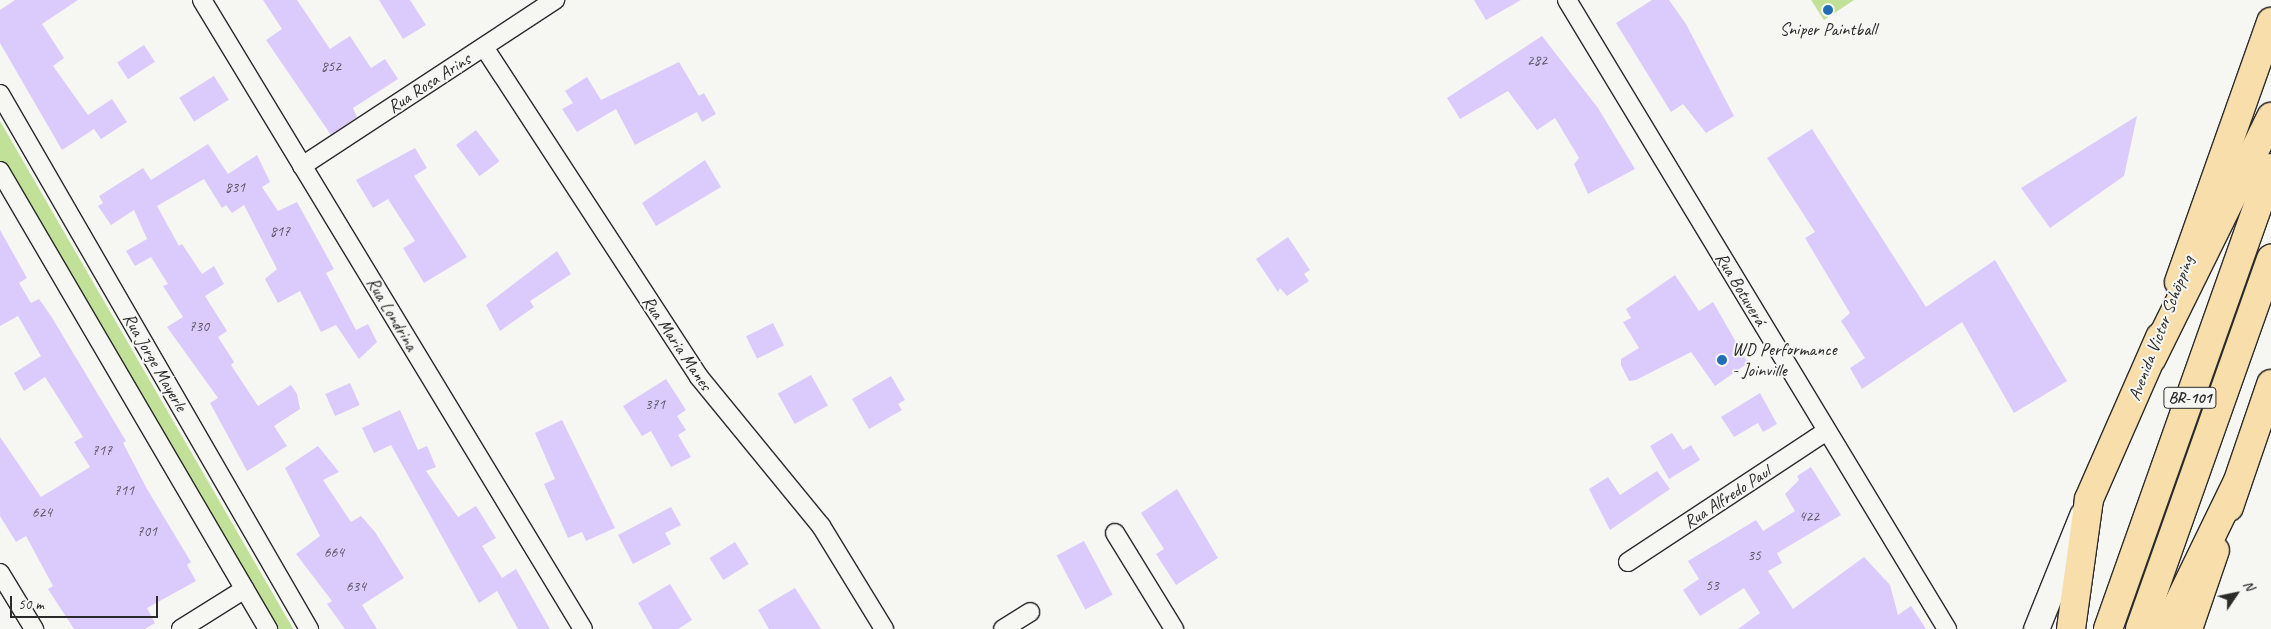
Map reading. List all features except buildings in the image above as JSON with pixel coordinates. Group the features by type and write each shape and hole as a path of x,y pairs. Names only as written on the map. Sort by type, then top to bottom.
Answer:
{"main road":[{"name":"Avenida Victor Schöpping","path":"2036,629 2089,499 2152,358 2271,22"},
{"path":"2152,358 2271,117"},
{"name":"BR-101","path":"2108,629 2271,168"},
{"name":"BR-101","path":"2140,629 2271,258"},
{"path":"2188,629 2271,384"},
{"path":"2166,629 2237,483"},
{"path":"2071,629 2089,499"}],"street":[{"name":"Rua Londrina","path":"202,0 582,629"},
{"name":"Rua Rosa Arins","path":"302,166 555,0"},
{"name":"Rua Botuverá","path":"1567,0 1946,629"},
{"name":"Rua Maria Manes","path":"484,47 699,377 821,526 884,629"},
{"name":"Rua Jorge Mayerle","path":"0,94 309,629"},
{"name":"Rua Jorge Mayerle","path":"0,171 268,629"},
{"name":"Rua Alfredo Paul","path":"1628,562 1827,431"},
{"path":"1115,532 1174,629"},
{"path":"0,572 34,629"},
{"path":"181,629 245,589"},
{"path":"1003,629 1030,612"}],"green space":[{"name":"Sniper Paintball","path":"1811,0 1854,0 1824,20"},
{"path":"0,121 293,629 257,629 0,183"}],"place":[{"name":"Sniper Paintball","path":"1828,10"},
{"name":"WD Performance - Joinville","path":"1722,360"}]}
